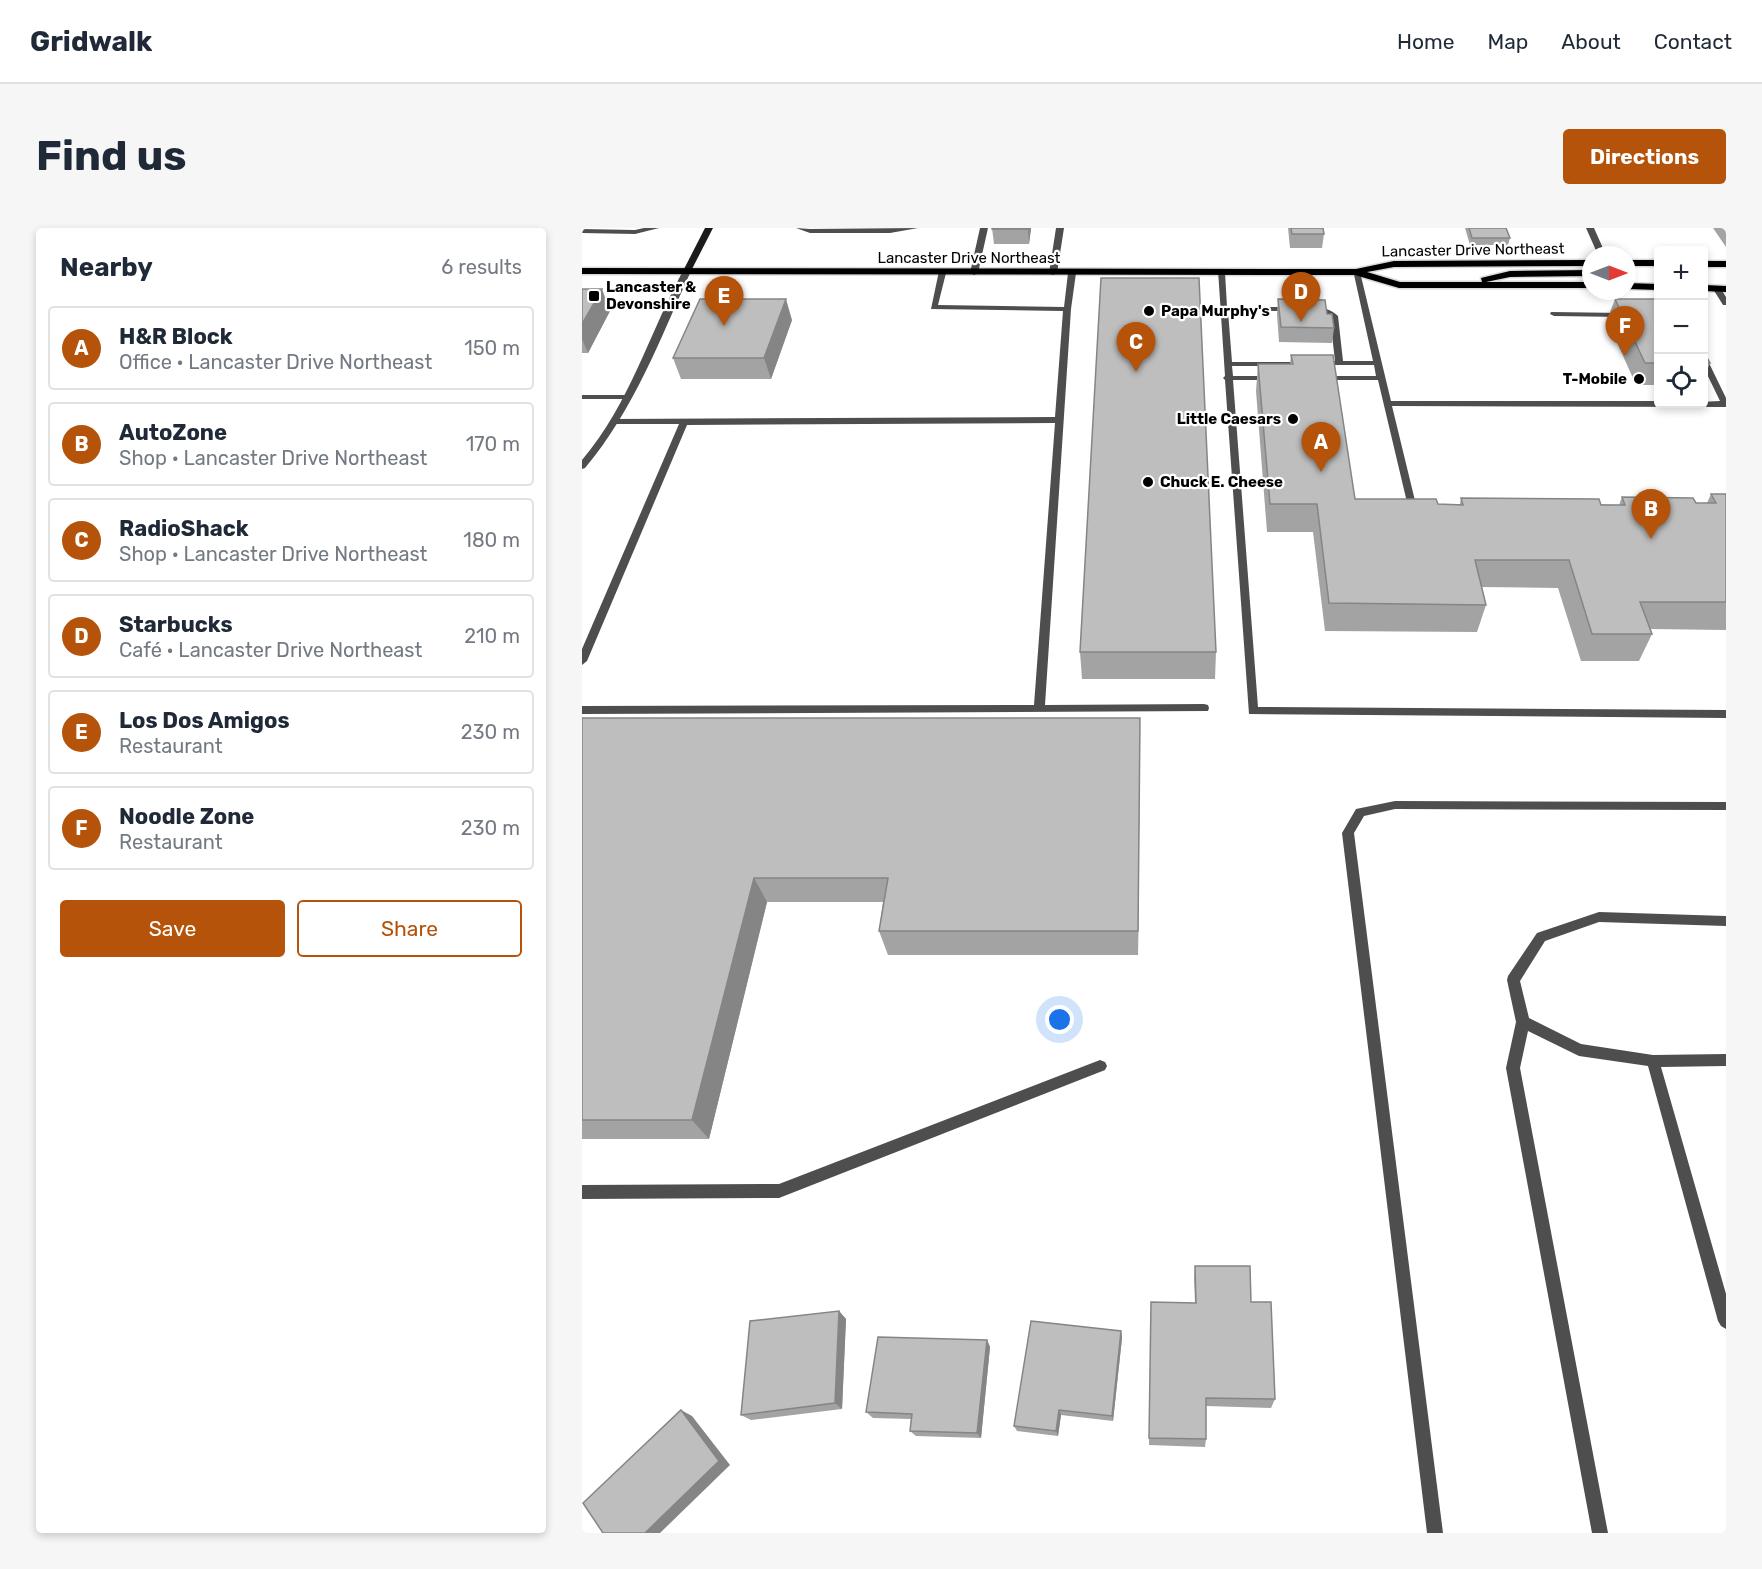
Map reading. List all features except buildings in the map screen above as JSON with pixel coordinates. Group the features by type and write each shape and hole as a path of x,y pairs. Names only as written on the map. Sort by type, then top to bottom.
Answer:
{"main road":[{"name":"Lancaster Drive Northeast","path":"582,271 1356,272 1394,264 1582,263"},
{"path":"1636,263 1654,263"},
{"path":"1708,264 1726,264"},
{"name":"Lancaster Drive Northeast","path":"1356,272 1399,285 1582,285"},
{"path":"1473,285 1510,274 1582,273"},
{"path":"1636,286 1654,287"}],"street":[{"path":"582,231 635,232 655,228"},
{"path":"582,466 614,422 709,228"},
{"path":"800,228 810,231 891,231 914,228"},
{"path":"974,273 984,228"},
{"path":"1053,273 1060,228"},
{"path":"1590,228 1598,246"},
{"path":"1221,272 1253,711 1726,714"},
{"path":"1356,272 1414,515 1426,515"},
{"path":"942,273 934,308 1067,309"},
{"path":"1039,709 1067,309 1072,273"},
{"path":"1722,289 1726,303"},
{"path":"1224,309 1326,311 1334,316 1340,363"},
{"path":"1554,314 1633,315"},
{"path":"1227,364 1317,363"},
{"path":"1328,363 1378,363"},
{"path":"1387,403 1725,405 1708,370"},
{"path":"1227,378 1287,378"},
{"path":"1310,378 1382,378"},
{"path":"582,397 627,397"},
{"path":"614,422 1059,420"},
{"path":"582,661 684,422"},
{"path":"582,710 1204,708"},
{"path":"1436,1533 1348,833 1360,812 1395,805 1726,807"},
{"path":"1600,1533 1513,1068 1523,1022 1513,980 1541,938 1599,917 1726,921"},
{"path":"1523,1022 1579,1050 1653,1061 1726,1060"},
{"path":"1653,1061 1726,1321"},
{"path":"582,1192 779,1191 1100,1066"}],"place":[{"name":"Lancaster & Devonshire","path":"594,296"},
{"name":"Papa Murphy's","path":"1149,311"},
{"name":"Starbucks","path":"1301,322"},
{"name":"Los Dos Amigos","path":"724,326"},
{"name":"Noodle Zone","path":"1625,356"},
{"name":"RadioShack","path":"1136,372"},
{"name":"T-Mobile","path":"1639,379"},
{"name":"Little Caesars","path":"1293,419"},
{"name":"H&R Block","path":"1321,472"},
{"name":"Chuck E. Cheese","path":"1148,482"},
{"name":"AutoZone","path":"1651,539"}]}
